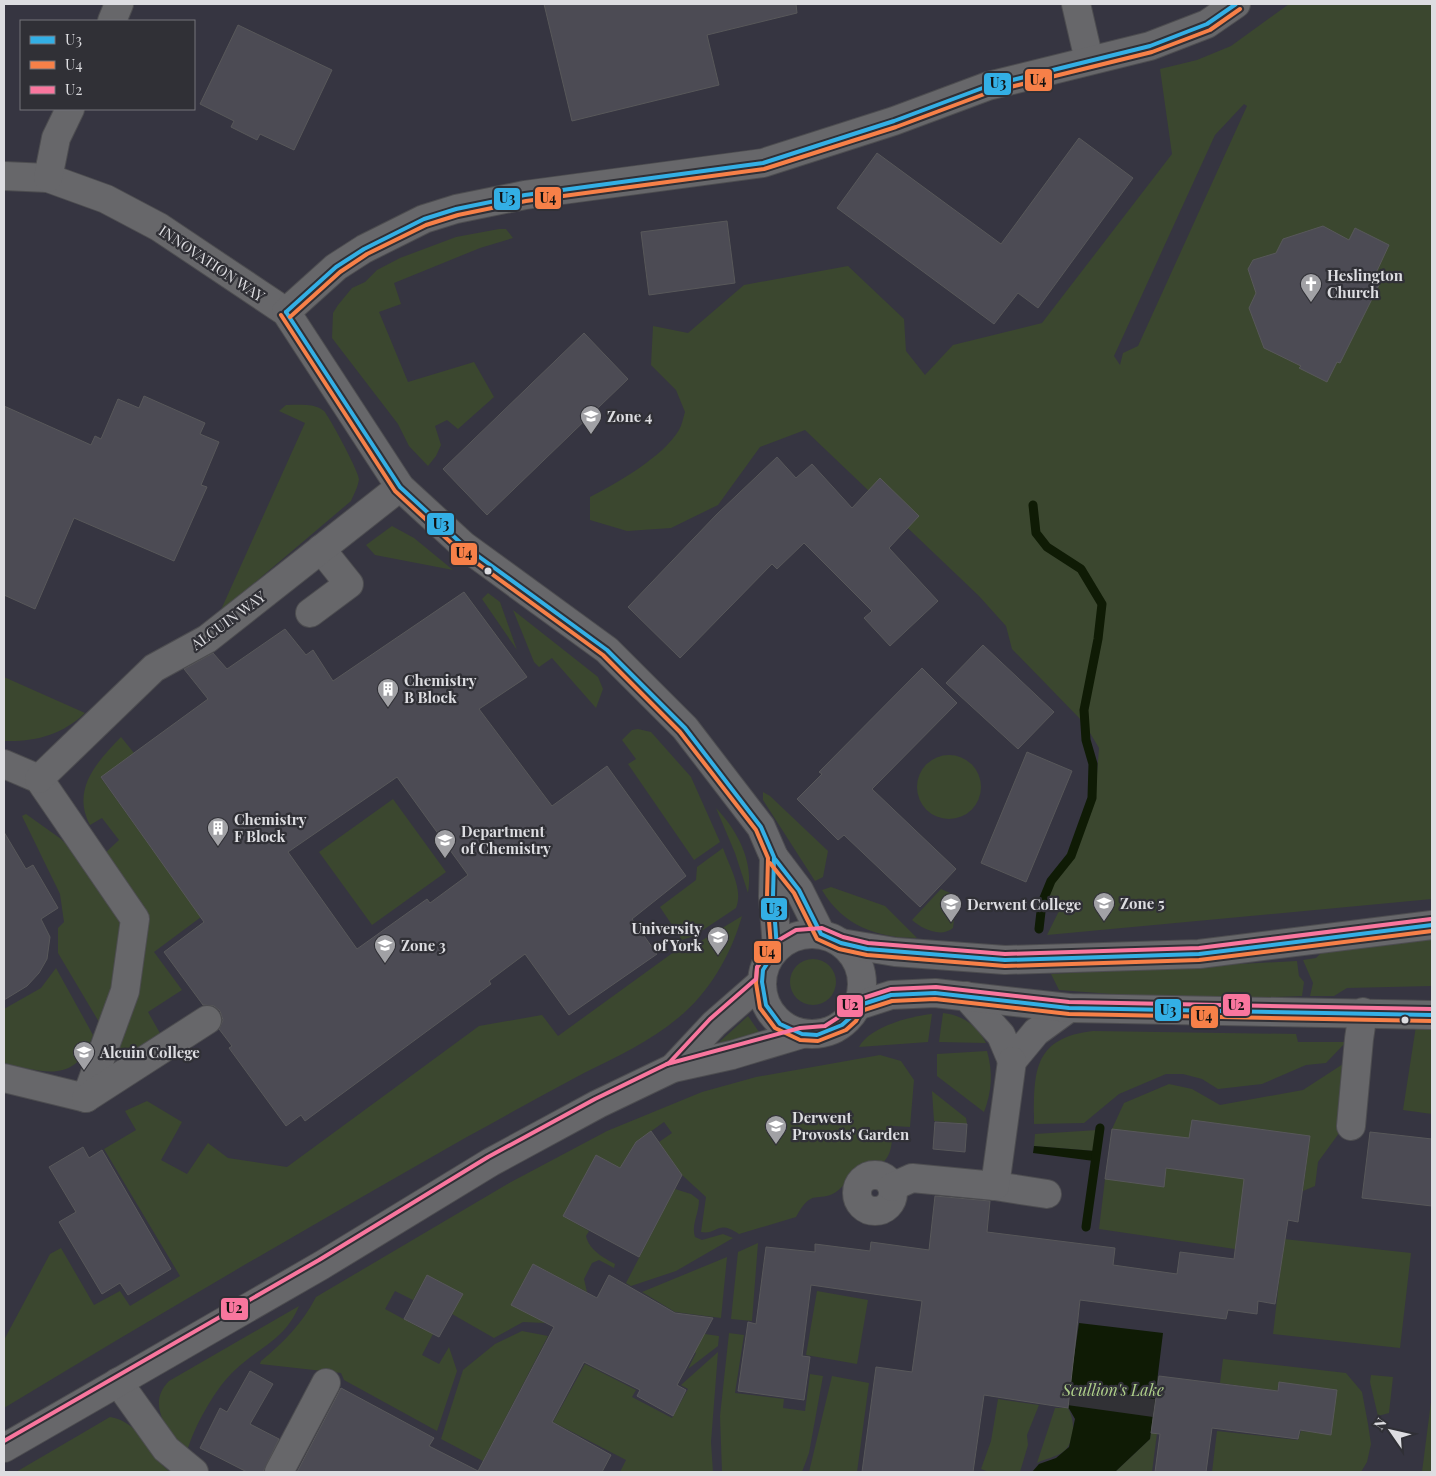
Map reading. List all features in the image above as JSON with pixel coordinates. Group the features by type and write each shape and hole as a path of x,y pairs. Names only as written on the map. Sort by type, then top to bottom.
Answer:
{"street":[{"path":"112,20 120,4"},
{"path":"1076,4 1089,60"},
{"path":"286,312 336,267 364,249 424,219 456,208 525,195 763,163 894,120 988,86 1150,46 1207,24 1236,4"},
{"path":"48,178 56,138 70,110"},
{"name":"INNOVATION WAY","path":"4,176 48,178 106,199 159,227 286,312 400,487 463,545 607,650 684,728 761,827 774,857 799,890 831,939"},
{"name":"ALCUIN WAY","path":"39,779 154,668 207,638 400,487"},
{"path":"310,613 349,584 321,549"},
{"path":"4,764 39,779 136,919 125,991 86,1098"},
{"name":"INNOVATION WAY","path":"774,857 773,896 777,948"},
{"path":"802,1034 780,1024 766,1005 762,982 764,970 777,948 797,936 831,939 886,951 1004,960 1199,954 1432,926"},
{"path":"4,1448 322,1265 491,1162 598,1104 673,1068 732,1055 802,1034 817,1035 830,1032 851,1017 857,1006 863,984 857,960 831,939"},
{"path":"673,1068 714,1024 762,982"},
{"path":"857,1006 891,995 909,993 966,996 1069,1008 1363,1012 1432,1015"},
{"path":"966,996 1002,1035 1012,1061 995,1186"},
{"path":"1012,1061 1036,1032 1069,1008"},
{"path":"1351,1126 1363,1012"},
{"path":"4,1078 86,1098 207,1020"},
{"path":"892,1187 912,1178 995,1186 1048,1194"},
{"path":"118,1382 166,1449 194,1472"},
{"path":"279,1472 326,1383"}],"shaded area":[{"name":"University of York","path":"4,4 1432,4 1432,1472 4,1472"},
{"path":"1289,4 1432,4 1432,899 1047,935 1064,901 1053,903 1049,895 1096,787 1099,748 1084,723 1012,649 1006,626 979,596 805,430 760,447 718,505 671,528 627,531 590,520 590,497 626,477 651,459 672,440 681,426 685,412 676,390 651,365 653,326 688,333 744,285 848,266 904,319 906,351 925,375 953,345 1042,323 1172,154 1160,69 1197,60 1231,46","holes":["1244,104 1247,106 1138,346 1123,353 1120,365 1114,356 1215,135"]},
{"path":"506,229 513,238 480,248 394,283 401,304 379,312 408,382 474,362 494,397 458,429 447,420 435,426 441,445 436,456 428,466 409,446 398,424 332,338 333,313 352,288 365,282 377,270 400,258 456,237"},
{"path":"286,405 311,406 324,411 358,474 358,485 351,501 220,612 305,423 279,411"},
{"path":"392,526 414,538 453,570 375,555 366,545"},
{"path":"488,593 500,602 517,650 482,599"},
{"path":"513,610 598,677 603,689 596,708 552,658 539,667 534,662"},
{"path":"4,677 85,713 67,727 48,736 27,740 4,741"},
{"path":"638,729 651,732 691,777 720,842 694,860 628,764 636,759 622,740 632,730"},
{"path":"121,737 134,753 101,778 201,917 154,952 182,990 148,1012 161,1035 132,1054 119,1049 118,1043 140,975 102,856 119,840 102,818 90,825 83,800 89,777 103,756"},
{"path":"949,755 967,761 975,769 981,787 975,805 967,813 949,819 931,813 923,805 917,787 923,769 931,761"},
{"path":"763,792 770,796 828,851 823,877 815,881 763,800"},
{"path":"393,799 446,872 372,925 319,852"},
{"path":"716,808 731,826 742,847 748,869 748,893 735,853"},
{"path":"26,814 61,839 81,859 123,919 112,994 99,1022 58,953 58,928 64,922 60,894 22,816"},
{"path":"723,848 737,886 738,901 736,908 694,936 682,940 660,907 696,880 697,867"},
{"path":"831,887 885,906 917,938 888,936 862,928 840,913 830,902 822,890"},
{"path":"941,889 957,896 953,928 948,931 937,932 926,929 912,920"},
{"path":"742,916 732,945 709,985 689,1008 656,1034 407,1171 176,1305 4,1408 4,1340 50,1254 61,1248 94,1305 120,1291 130,1306 180,1276 104,1149 136,1130 125,1111 147,1101 182,1122 161,1160 187,1174 208,1143 228,1158 287,1167 479,1026 542,1015 558,1036 678,949 696,944"},
{"path":"1432,939 1432,986 1347,988 1334,996 1310,996 1313,983 1303,960 1316,958 1323,951"},
{"path":"808,959 818,959 830,965 835,973 835,991 830,999 822,1004 808,1005 800,1002 793,995 790,987 790,977 793,969 800,962"},
{"path":"1297,961 1299,976 1304,982 1302,996 1190,1000 1059,990 1051,974"},
{"path":"56,968 93,1035 86,1051 78,1062 68,1068 57,1071 45,1071 4,1063 4,1009 41,988"},
{"path":"943,1013 956,1016 968,1022 978,1031 986,1043 939,1042"},
{"path":"932,1014 928,1042 859,1047 864,1040 881,1028 902,1020"},
{"path":"748,1016 759,1032 717,1049 715,1046"},
{"path":"1416,1026 1432,1027 1432,1114 1403,1110"},
{"path":"1093,1031 1296,1034 1298,1042 1346,1042 1326,1063 1306,1065 1262,1084 1218,1089 1202,1079 1183,1074 1166,1074 1119,1094 1084,1123 1034,1124 1035,1089 1041,1061 1048,1050 1058,1041 1073,1035"},
{"path":"987,1051 991,1082 984,1112 937,1076 937,1054"},
{"path":"880,1055 901,1061 914,1080 910,1127 893,1126 889,1155 886,1160 876,1166 858,1169 836,1192 824,1197 815,1197 807,1202 796,1217 739,1234 726,1228 701,1232 706,1197 682,1175 659,1142 672,1133 664,1122 636,1142 620,1168 596,1155 563,1216 589,1231 586,1236 590,1245 598,1253 615,1264 614,1268 599,1260 592,1263 584,1279 587,1292 533,1264 511,1305 546,1323 523,1322 494,1338 452,1314 463,1294 427,1275 413,1300 395,1291 385,1309 422,1329 445,1311 422,1355 439,1364 449,1347 457,1371 437,1431 344,1380 341,1373 260,1364 299,1324 316,1297 511,1182 607,1131 702,1092 756,1077"},
{"path":"1343,1064 1345,1125 1318,1162 1315,1186 1303,1191 1310,1136 1192,1120 1189,1138 1112,1129 1124,1103 1169,1084 1192,1089 1220,1105 1303,1090"},
{"path":"932,1091 966,1118 967,1124 934,1121"},
{"path":"1098,1130 1095,1151 1034,1146 1035,1134"},
{"path":"1262,1163 1255,1215 1240,1214 1235,1249 1099,1229 1105,1179 1163,1187 1166,1168 1230,1177"},
{"path":"675,1189 691,1194 699,1200 694,1228 695,1237 702,1240 723,1234 733,1238 676,1271 631,1286 626,1283"},
{"path":"1284,1239 1411,1253 1400,1348 1273,1334"},
{"path":"758,1243 752,1321 731,1319 738,1252"},
{"path":"727,1257 721,1318 675,1312 642,1292"},
{"path":"817,1291 868,1300 857,1364 806,1355"},
{"path":"299,1306 293,1318 279,1335 244,1362 220,1387 194,1431 187,1452 173,1436 162,1418 159,1409 159,1399 162,1390 169,1381"},
{"path":"669,1329 719,1336 718,1346 688,1369 696,1353 667,1337"},
{"path":"522,1331 548,1336 483,1461 441,1439 463,1370 495,1344"},
{"path":"729,1333 744,1335 735,1393 784,1399 783,1408 805,1411 810,1374 823,1376 809,1453 802,1472 722,1472 720,1416"},
{"path":"718,1352 711,1442 713,1472 620,1472 626,1460 553,1422 585,1364 636,1390 632,1397 672,1418 688,1389 681,1385"},
{"path":"1223,1359 1346,1373 1362,1392 1368,1424 1371,1444 1367,1462 1361,1472 1212,1472 1217,1431 1298,1440 1301,1431 1330,1434 1336,1390 1279,1382 1277,1391 1220,1383"},
{"path":"1371,1375 1393,1377 1389,1413 1378,1416 1370,1382"},
{"path":"832,1376 869,1383 857,1472 809,1472"},
{"path":"1432,1394 1432,1472 1422,1472"},
{"path":"998,1399 1039,1405 1027,1435 1028,1445 1020,1472 989,1472 981,1469 991,1441"},
{"path":"1055,1408 1068,1408 1073,1425 1072,1437 1063,1452 1037,1463"},
{"path":"110,1417 121,1420 137,1432 162,1465 170,1472 16,1472"},
{"path":"1151,1433 1157,1433 1152,1472 1115,1472 1150,1439"}],"water":[{"path":"1034,1146 1095,1151 1094,1161 1033,1153"},
{"name":"Scullion's Lake","path":"1079,1323 1163,1333 1150,1439 1115,1472 1032,1472 1039,1464 1056,1458 1069,1447 1075,1419 1067,1405"}],"pier":[{"path":"1070,1387 1155,1399 1153,1417 1067,1405"}],"building":[{"path":"544,4 796,4 797,13 707,35 719,85 572,121"},
{"path":"238,25 332,70 294,150 260,134 257,140 231,127 234,121 200,104"},
{"path":"1079,138 1133,178 1038,308 1018,293 994,324 837,208 877,153 1001,244"},
{"path":"727,221 735,283 649,295 641,232"},
{"name":"Heslington Church","path":"1323,226 1349,240 1355,228 1389,245 1376,273 1383,277 1340,363 1337,362 1327,382 1299,368 1301,366 1264,348 1249,308 1256,293 1248,269 1253,260 1276,253 1283,239"},
{"path":"584,333 628,379 487,515 443,469"},
{"path":"144,396 205,423 200,434 219,442 201,485 207,487 174,561 74,518 35,609 4,595 4,406 91,445 95,436 101,439 118,399 139,408"},
{"path":"777,457 796,478 812,464 852,508 880,478 919,516 889,548 938,601 890,646 864,618 872,611 804,543 777,569 772,564 680,658 628,607 717,514"},
{"name":"Department of Chemistry","path":"464,592 527,677 479,709 552,806 607,766 686,876 632,919 657,954 569,1015 525,954 489,981 491,984 305,1121 301,1115 286,1126 229,1048 232,1046 219,1029 223,1020 220,1011 214,1006 203,1005 164,952 204,922 101,777 208,699 184,669 213,653 227,669 285,629 306,655 313,650 333,681","holes":["397,777 468,875 430,903 427,899 357,949 288,852"]},
{"path":"983,645 1054,712 1018,749 946,683"},
{"path":"922,668 957,703 872,789 956,869 920,907 844,835 838,840 797,799 822,774 819,772"},
{"path":"1027,752 1072,771 1026,882 981,863"},
{"path":"4,832 26,869 33,865 58,908 41,919 50,937 47,959 39,973 27,986 4,1000"},
{"path":"1192,1120 1310,1136 1298,1222 1288,1220 1275,1304 1258,1301 1257,1314 1228,1310 1226,1319 1080,1300 1068,1408 984,1395 973,1472 862,1472 876,1367 912,1372 922,1301 811,1285 802,1356 810,1357 804,1400 738,1391 748,1322 756,1324 766,1247 815,1252 815,1244 870,1251 871,1242 929,1250 935,1196 990,1201 987,1232 1115,1248 1113,1265 1177,1274 1180,1252 1234,1259 1244,1179 1166,1168 1164,1187 1105,1179 1112,1129 1189,1138"},
{"path":"935,1122 967,1124 965,1152 933,1149"},
{"path":"651,1131 682,1175 639,1257 563,1216 596,1155 620,1168 636,1142"},
{"path":"1370,1132 1432,1139 1432,1206 1362,1198"},
{"path":"83,1147 89,1158 102,1150 171,1269 128,1295 120,1283 102,1294 59,1222 76,1212 49,1167"},
{"path":"533,1264 597,1298 609,1275 675,1313 713,1318 677,1385 686,1390 673,1416 637,1396 640,1390 584,1362 552,1422 611,1455 602,1472 297,1472 341,1388 434,1438 429,1446 478,1471 554,1327 511,1305"},
{"path":"427,1275 463,1294 439,1337 404,1319"},
{"path":"250,1371 273,1384 250,1424 279,1439 263,1472 247,1472 200,1448 220,1408 227,1412"},
{"path":"1159,1376 1278,1391 1279,1382 1337,1390 1331,1435 1300,1430 1298,1439 1212,1428 1206,1472 1155,1472 1160,1434 1151,1433"}],"waterway":[{"path":"1033,505 1036,533 1047,547 1081,569 1102,604 1098,639 1084,710 1086,740 1093,764 1092,798 1071,856 1051,881 1042,903 1039,929"},
{"path":"1086,1227 1100,1128"}],"transit line":[{"name":"U3","path":"286,312 336,267 364,249 424,219 456,209 525,195 763,163 894,121 988,86 1150,46 1207,24 1236,4"},
{"name":"U4","path":"290,317 340,272 367,254 426,225 458,215 526,201 764,169 896,127 990,92 1152,52 1210,30 1240,9"},
{"name":"U3","path":"286,312 400,487 463,545 607,650 685,728 761,827 774,857 773,896 777,948 763,970 762,982 766,1005 780,1024 802,1034 817,1035 842,1025 851,1017 857,1006 891,995 935,993 1069,1008 1432,1015"},
{"name":"U4","path":"281,315 395,491 459,550 603,655 680,732 756,830 768,858 767,896 771,946 757,968 756,983 760,1008 775,1028 800,1040 818,1041 846,1030 856,1021 861,1011 892,1001 935,999 1069,1014 1432,1021"},
{"name":"U3","path":"775,859 799,890 821,934 841,943 867,949 1005,960 1199,954 1432,925"},
{"name":"U4","path":"770,863 794,893 817,939 839,949 867,955 1005,966 1199,960 1432,931"},
{"name":"U2","path":"4,1441 319,1260 488,1157 595,1099 669,1063 710,1019 756,979 757,967 772,944 796,930 822,928 843,937 868,943 1005,954 1199,948 1431,919"},
{"name":"U2","path":"667,1064 800,1028 825,1026 842,1015 854,1001 891,989 936,987 1069,1002 1432,1009"}],"place":[{"name":"Heslington Church","path":"1311,303"},
{"name":"Zone 4","path":"591,435"},
{"name":"Chemistry B Block","path":"388,708"},
{"name":"Chemistry F Block","path":"218,847"},
{"name":"Department of Chemistry","path":"445,859"},
{"name":"Zone 5","path":"1104,922"},
{"name":"Derwent College","path":"951,923"},
{"name":"University of York","path":"718,956"},
{"name":"Zone 3","path":"385,964"},
{"name":"Alcuin College","path":"84,1071"},
{"name":"Derwent Provosts' Garden","path":"776,1145"}]}
